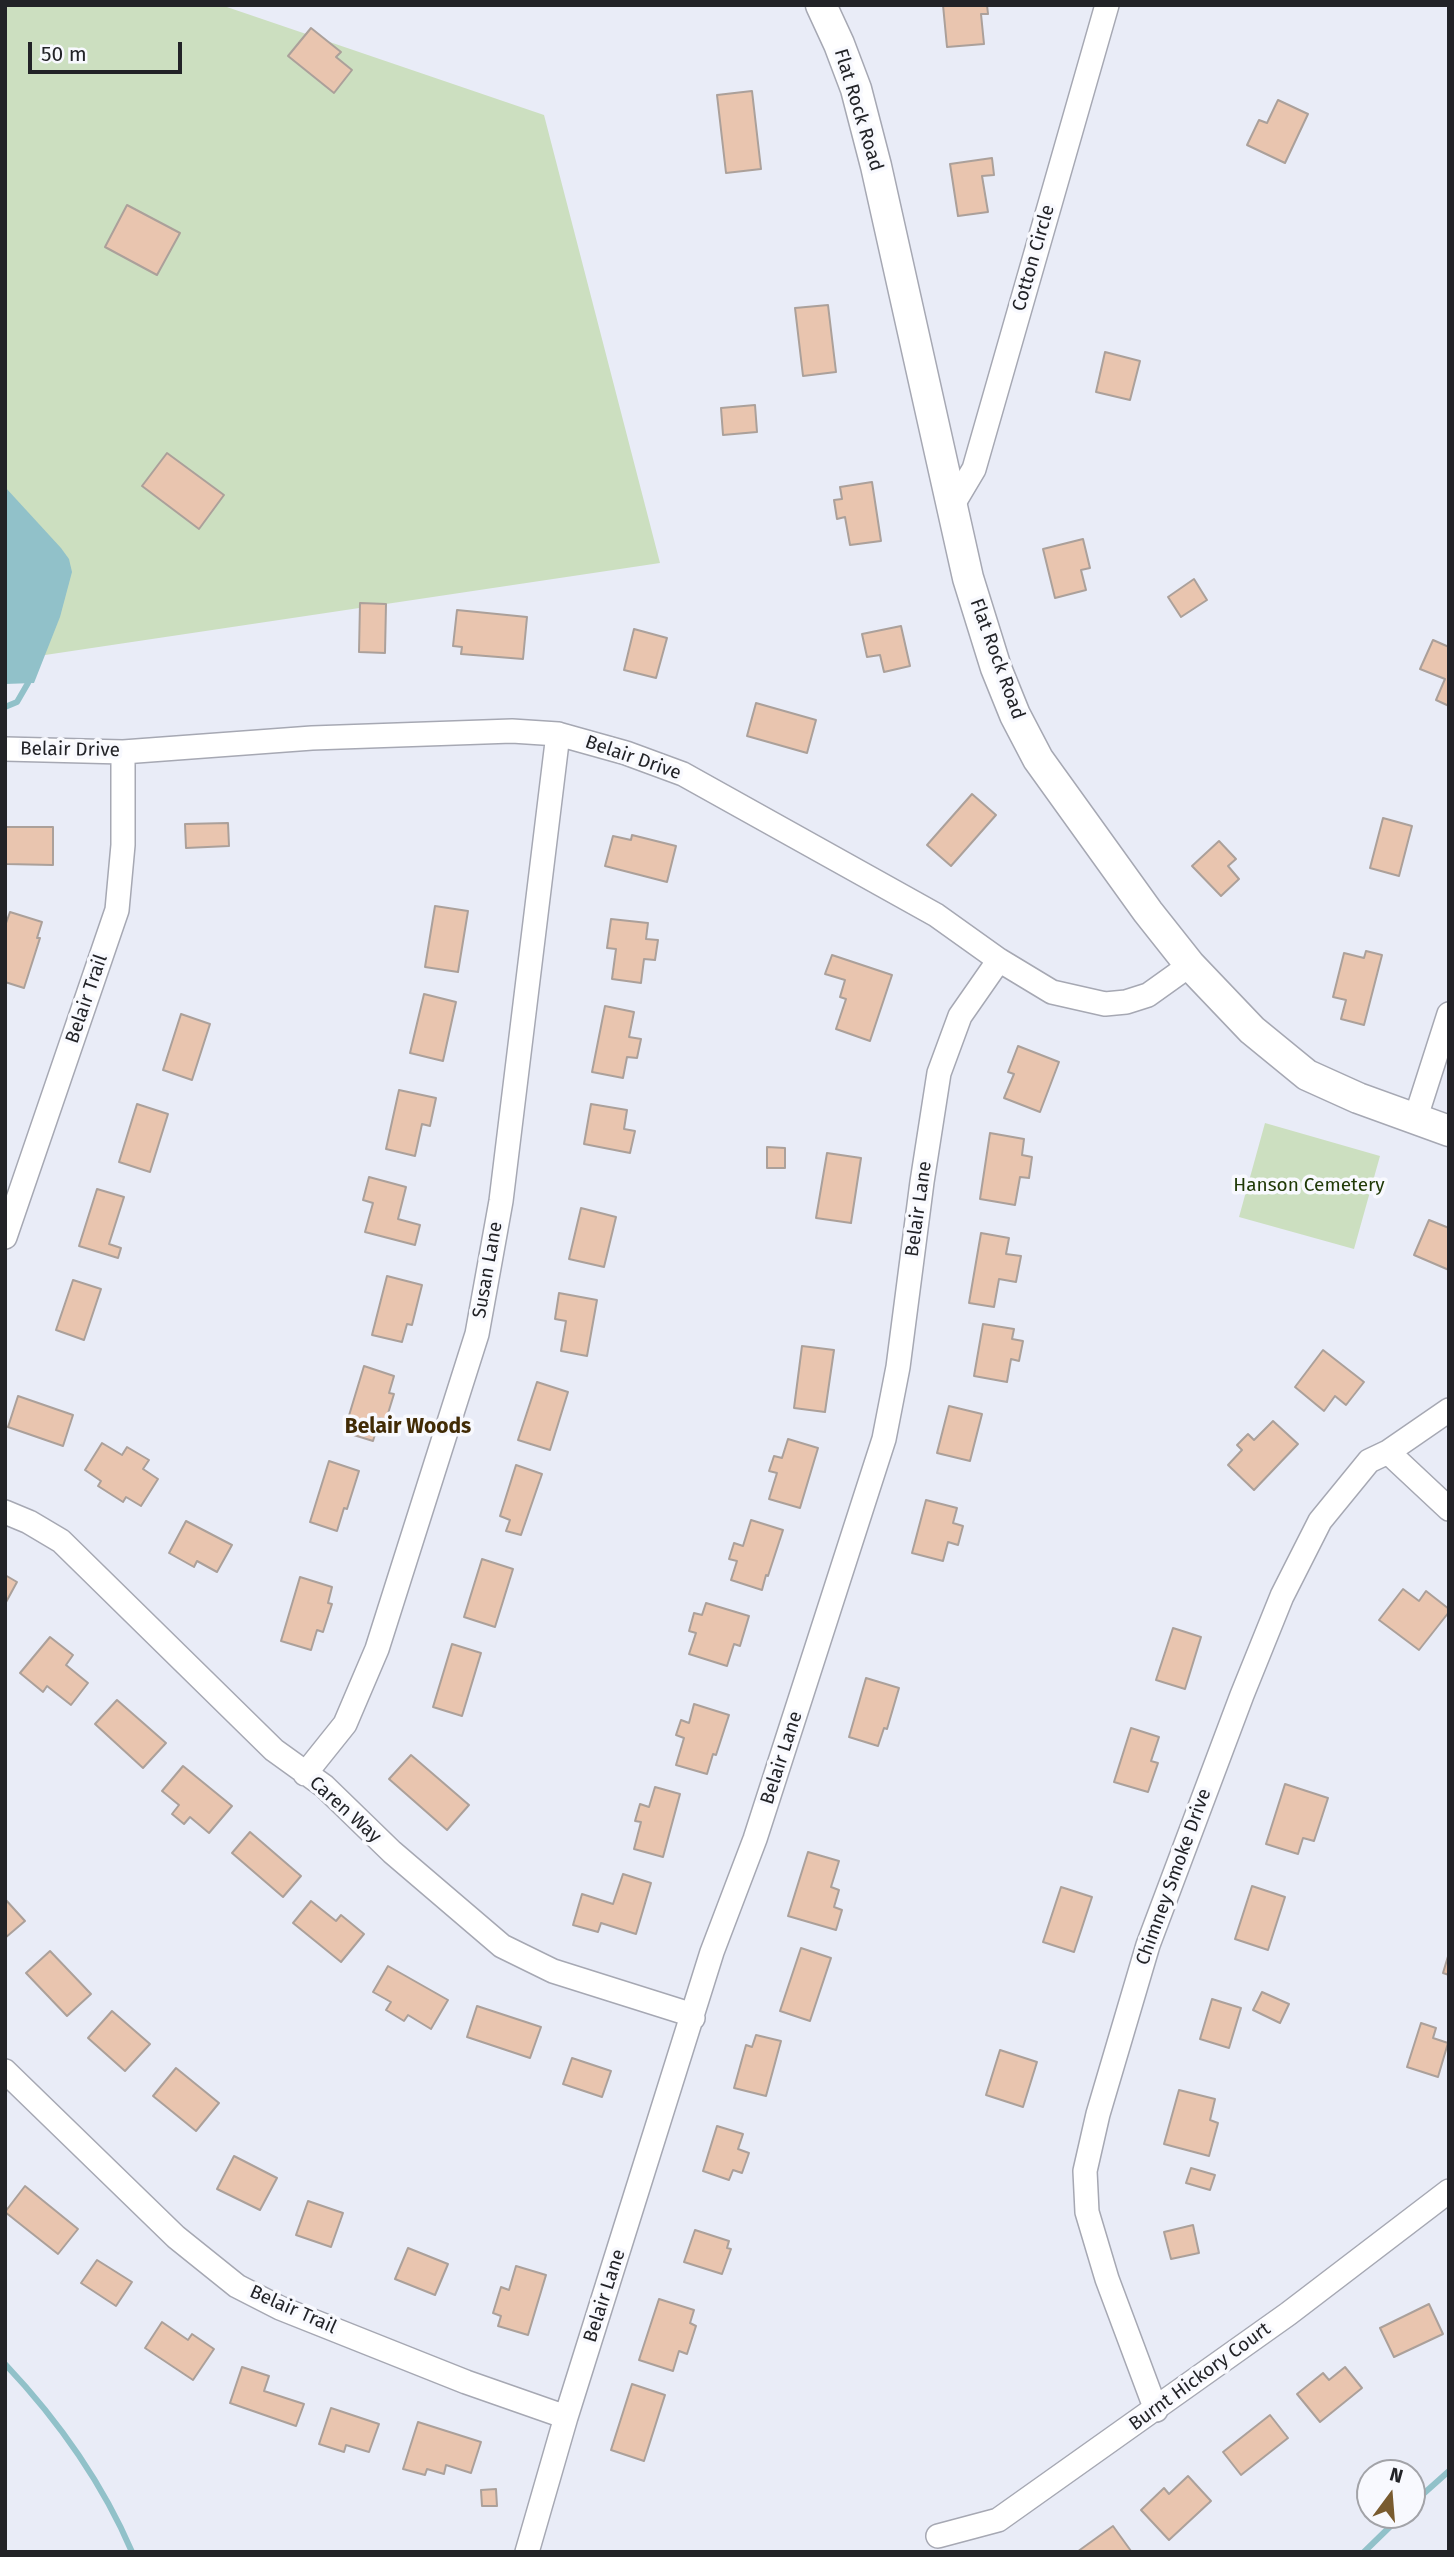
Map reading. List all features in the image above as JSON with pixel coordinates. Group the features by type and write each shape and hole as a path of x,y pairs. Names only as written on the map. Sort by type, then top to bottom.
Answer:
{"street":[{"name":"Flat Rock Road","path":"821,5 856,89 896,250 968,578 996,668 1038,759 1148,912 1190,965 1252,1030 1307,1074 1358,1098 1449,1131"},
{"name":"Cotton Circle","path":"952,506 974,469 1107,5"},
{"name":"Belair Drive","path":"5,749 123,752 312,738 512,732 558,734 626,752 683,774 936,915 999,960 1052,992 1105,1004 1126,1002 1148,995 1190,965"},
{"name":"Susan Lane","path":"305,1774 345,1724 377,1649 477,1334 501,1201 558,734"},
{"name":"Belair Trail","path":"5,1237 117,910 123,845 123,752"},
{"name":"Belair Lane","path":"527,2552 566,2417 712,1952 755,1839 884,1439 898,1367 939,1073 960,1016 999,960"},
{"path":"1415,1120 1449,1014"},
{"name":"Chimney Smoke Drive","path":"1156,2410 1107,2278 1087,2212 1085,2171 1097,2113 1148,1945 1241,1695 1282,1597 1320,1521 1369,1461 1388,1452 1449,1410"},
{"path":"1388,1452 1449,1509"},
{"name":"Caren Way","path":"5,1512 29,1522 61,1541 274,1750 324,1786 392,1852 502,1946 553,1971 683,2012 693,2018"},
{"name":"Belair Trail","path":"5,2071 177,2237 237,2286 280,2308 466,2382 566,2417"},
{"name":"Burnt Hickory Court","path":"938,2536 998,2520 1288,2314 1449,2191"}],"green space":[{"path":"5,5 221,5 544,115 660,563 5,661"},
{"name":"Hanson Cemetery","path":"1265,1123 1380,1156 1354,1249 1239,1217"}],"water":[{"path":"5,487 61,548 69,559 72,572 60,617 34,683 5,684"}],"building":[{"path":"943,5 987,5 988,14 981,14 984,44 947,47"},
{"path":"311,28 341,52 336,57 352,70 334,93 288,56"},
{"path":"752,91 761,169 726,173 717,95"},
{"path":"1278,100 1308,114 1285,163 1247,145 1259,120 1267,123"},
{"path":"992,158 994,175 982,176 988,212 958,216 950,164"},
{"path":"127,205 180,233 157,275 105,247"},
{"path":"828,305 836,372 803,376 795,308"},
{"path":"1105,352 1140,361 1130,400 1096,392"},
{"path":"755,405 757,432 723,435 721,408"},
{"path":"167,453 224,495 199,529 142,486"},
{"path":"872,482 881,541 850,545 845,517 837,519 834,500 842,499 840,487"},
{"path":"1083,539 1090,568 1081,570 1086,590 1055,598 1043,549"},
{"path":"1194,579 1207,600 1181,617 1168,597"},
{"path":"360,603 386,604 385,653 359,652"},
{"path":"457,610 527,617 523,659 461,654 462,647 453,646"},
{"path":"901,626 910,666 884,672 880,655 867,657 862,634"},
{"path":"634,629 667,638 656,678 624,670"},
{"path":"1433,640 1449,647 1449,706 1436,700 1445,679 1420,669"},
{"path":"756,703 816,720 807,753 747,736"},
{"path":"972,794 996,815 951,866 927,845"},
{"path":"1383,818 1412,826 1399,876 1370,868"},
{"path":"228,823 229,846 186,848 185,824"},
{"path":"5,827 53,827 53,865 6,864"},
{"path":"632,835 676,846 667,882 605,866 613,836 631,840"},
{"path":"1219,841 1236,859 1228,866 1239,879 1221,896 1192,866"},
{"path":"435,906 468,911 458,972 425,967"},
{"path":"10,912 42,922 37,938 40,938 24,988 5,982 5,926"},
{"path":"611,919 648,923 646,939 658,940 655,960 644,959 641,983 612,979 616,949 607,948"},
{"path":"1366,951 1382,955 1364,1025 1341,1019 1346,1000 1333,997 1344,953 1364,958"},
{"path":"832,955 892,975 870,1041 836,1029 846,999 840,997 845,980 825,974"},
{"path":"424,994 456,1002 443,1061 410,1053"},
{"path":"605,1006 634,1012 629,1037 641,1039 637,1058 627,1057 623,1078 592,1072"},
{"path":"181,1014 210,1024 192,1080 163,1070"},
{"path":"1018,1046 1059,1062 1040,1112 1004,1098 1014,1074 1008,1072"},
{"path":"399,1090 436,1098 430,1126 422,1124 415,1156 386,1149"},
{"path":"137,1104 168,1114 150,1172 119,1162"},
{"path":"591,1104 627,1110 624,1129 635,1131 630,1153 584,1144"},
{"path":"990,1133 1024,1139 1022,1155 1032,1157 1029,1178 1020,1177 1015,1205 980,1199"},
{"path":"767,1147 785,1148 785,1168 767,1168"},
{"path":"827,1153 861,1158 851,1223 816,1218"},
{"path":"369,1177 406,1187 398,1219 420,1225 415,1245 365,1232 373,1203 363,1200"},
{"path":"97,1189 124,1197 109,1244 121,1248 118,1258 79,1246"},
{"path":"581,1208 616,1217 604,1267 569,1259"},
{"path":"1429,1220 1449,1228 1449,1270 1414,1255"},
{"path":"981,1233 1009,1238 1006,1254 1021,1256 1016,1282 999,1279 994,1307 969,1303"},
{"path":"387,1276 422,1285 412,1325 407,1324 402,1342 372,1335"},
{"path":"73,1280 101,1289 84,1340 56,1330"},
{"path":"559,1293 597,1300 587,1356 561,1351 566,1321 555,1319"},
{"path":"983,1324 1014,1329 1012,1339 1023,1341 1019,1361 1011,1359 1007,1382 974,1376"},
{"path":"802,1346 834,1350 825,1412 794,1408"},
{"path":"1323,1350 1364,1382 1346,1405 1335,1396 1324,1411 1295,1387"},
{"path":"364,1366 394,1376 389,1393 394,1394 386,1420 380,1418 373,1441 344,1432"},
{"path":"537,1382 568,1392 550,1450 518,1440"},
{"path":"18,1396 73,1415 63,1446 8,1427"},
{"path":"949,1406 982,1414 970,1461 937,1453"},
{"path":"1273,1421 1298,1444 1254,1490 1228,1465 1242,1450 1237,1445 1248,1434 1254,1440"},
{"path":"788,1439 818,1448 800,1508 769,1499 777,1473 769,1471 774,1456 782,1458"},
{"path":"102,1443 122,1455 127,1447 149,1460 143,1469 158,1479 141,1506 126,1497 123,1502 98,1486 101,1481 85,1470"},
{"path":"329,1461 359,1471 337,1531 310,1522"},
{"path":"516,1465 542,1474 521,1535 506,1531 510,1520 500,1516"},
{"path":"926,1500 957,1508 953,1523 963,1526 958,1545 948,1542 943,1561 912,1553"},
{"path":"751,1520 783,1530 762,1590 731,1580 737,1561 729,1559 734,1543 743,1546"},
{"path":"186,1521 232,1545 217,1572 197,1561 194,1567 169,1553"},
{"path":"482,1559 513,1569 495,1627 464,1617"},
{"path":"5,1575 17,1582 5,1604"},
{"path":"300,1577 332,1587 328,1603 332,1604 323,1632 317,1630 311,1650 281,1641"},
{"path":"1403,1589 1419,1601 1426,1591 1449,1609 1419,1650 1379,1620"},
{"path":"706,1603 749,1616 740,1646 734,1644 727,1666 689,1654 696,1633 689,1631 694,1613 702,1615"},
{"path":"1173,1628 1201,1637 1185,1689 1156,1680"},
{"path":"50,1637 73,1655 66,1665 88,1683 71,1705 47,1686 43,1692 20,1673"},
{"path":"452,1644 481,1653 462,1716 433,1707"},
{"path":"866,1678 899,1688 887,1729 884,1728 878,1746 849,1737"},
{"path":"117,1700 166,1743 143,1768 95,1724"},
{"path":"694,1704 729,1715 707,1774 676,1765 684,1738 676,1735 681,1720 689,1723"},
{"path":"1131,1728 1159,1737 1151,1761 1158,1763 1148,1792 1114,1782"},
{"path":"411,1755 469,1805 447,1830 389,1779"},
{"path":"183,1766 232,1806 209,1833 190,1817 184,1824 172,1814 179,1805 162,1791"},
{"path":"1285,1784 1328,1798 1314,1841 1303,1838 1298,1854 1266,1844"},
{"path":"655,1787 680,1794 663,1857 634,1849 641,1822 635,1821 640,1804 649,1807"},
{"path":"250,1832 301,1876 283,1897 232,1853"},
{"path":"808,1852 839,1861 831,1887 839,1890 834,1907 842,1910 836,1930 788,1916"},
{"path":"623,1874 651,1883 636,1934 601,1923 598,1932 573,1925 582,1894 613,1904"},
{"path":"1252,1886 1285,1897 1268,1950 1235,1939"},
{"path":"1061,1887 1092,1897 1074,1952 1043,1942"},
{"path":"5,1899 25,1921 5,1938"},
{"path":"311,1901 336,1921 341,1915 364,1934 341,1962 293,1923"},
{"path":"801,1948 831,1958 810,2021 780,2011"},
{"path":"50,1951 91,1994 67,2016 26,1973"},
{"path":"1449,1953 1449,1975 1443,1973"},
{"path":"388,1966 448,2000 431,2029 408,2015 404,2021 386,2010 391,2002 373,1992"},
{"path":"1262,1992 1289,2004 1280,2023 1253,2010"},
{"path":"1212,1999 1241,2008 1229,2048 1200,2039"},
{"path":"477,2006 541,2027 530,2058 467,2037"},
{"path":"112,2011 150,2044 125,2071 88,2038"},
{"path":"1421,2023 1436,2028 1433,2038 1448,2043 1438,2077 1407,2067"},
{"path":"756,2035 781,2041 766,2096 734,2088 746,2045 752,2047"},
{"path":"1000,2050 1037,2062 1023,2107 986,2095"},
{"path":"572,2058 611,2071 602,2097 563,2084"},
{"path":"176,2068 219,2103 196,2131 153,2096"},
{"path":"1179,2090 1215,2099 1210,2120 1218,2123 1209,2156 1164,2144"},
{"path":"717,2126 743,2134 738,2149 749,2153 742,2173 733,2170 729,2180 703,2171"},
{"path":"234,2156 277,2178 260,2210 217,2189"},
{"path":"1191,2168 1215,2175 1210,2190 1186,2183"},
{"path":"25,2186 78,2229 58,2254 5,2212"},
{"path":"308,2201 343,2213 331,2247 296,2235"},
{"path":"1193,2225 1199,2253 1171,2259 1164,2232"},
{"path":"695,2230 729,2241 727,2248 731,2249 722,2274 684,2262"},
{"path":"408,2248 448,2264 435,2295 395,2279"},
{"path":"97,2260 132,2282 116,2306 81,2283"},
{"path":"516,2266 546,2275 528,2335 498,2326 501,2316 493,2313 501,2287 509,2290"},
{"path":"659,2299 694,2310 690,2323 696,2326 687,2354 679,2351 673,2371 639,2360"},
{"path":"1429,2304 1443,2334 1394,2357 1380,2328"},
{"path":"162,2322 188,2340 192,2334 214,2349 193,2380 145,2348"},
{"path":"242,2367 269,2376 264,2391 304,2404 296,2426 230,2403"},
{"path":"1345,2367 1362,2388 1320,2422 1297,2394 1323,2373 1329,2380"},
{"path":"632,2384 665,2395 644,2461 611,2450"},
{"path":"331,2408 379,2424 369,2452 346,2445 344,2452 319,2444"},
{"path":"1270,2415 1288,2438 1241,2475 1223,2452"},
{"path":"418,2422 481,2442 471,2473 446,2465 444,2474 427,2469 425,2475 403,2469"},
{"path":"1188,2476 1211,2501 1169,2540 1141,2510 1164,2488 1169,2494"},
{"path":"496,2489 497,2506 482,2506 481,2490"},
{"path":"1113,2526 1131,2551 1077,2552"}],"waterway":[{"path":"5,707 17,702 28,683"},
{"path":"5,2364 43,2407 77,2452 107,2501 132,2552"},
{"path":"1426,2492 1449,2471"},
{"path":"1364,2552 1388,2529"}],"district":[{"name":"Belair Woods","path":"408,1427"}]}
